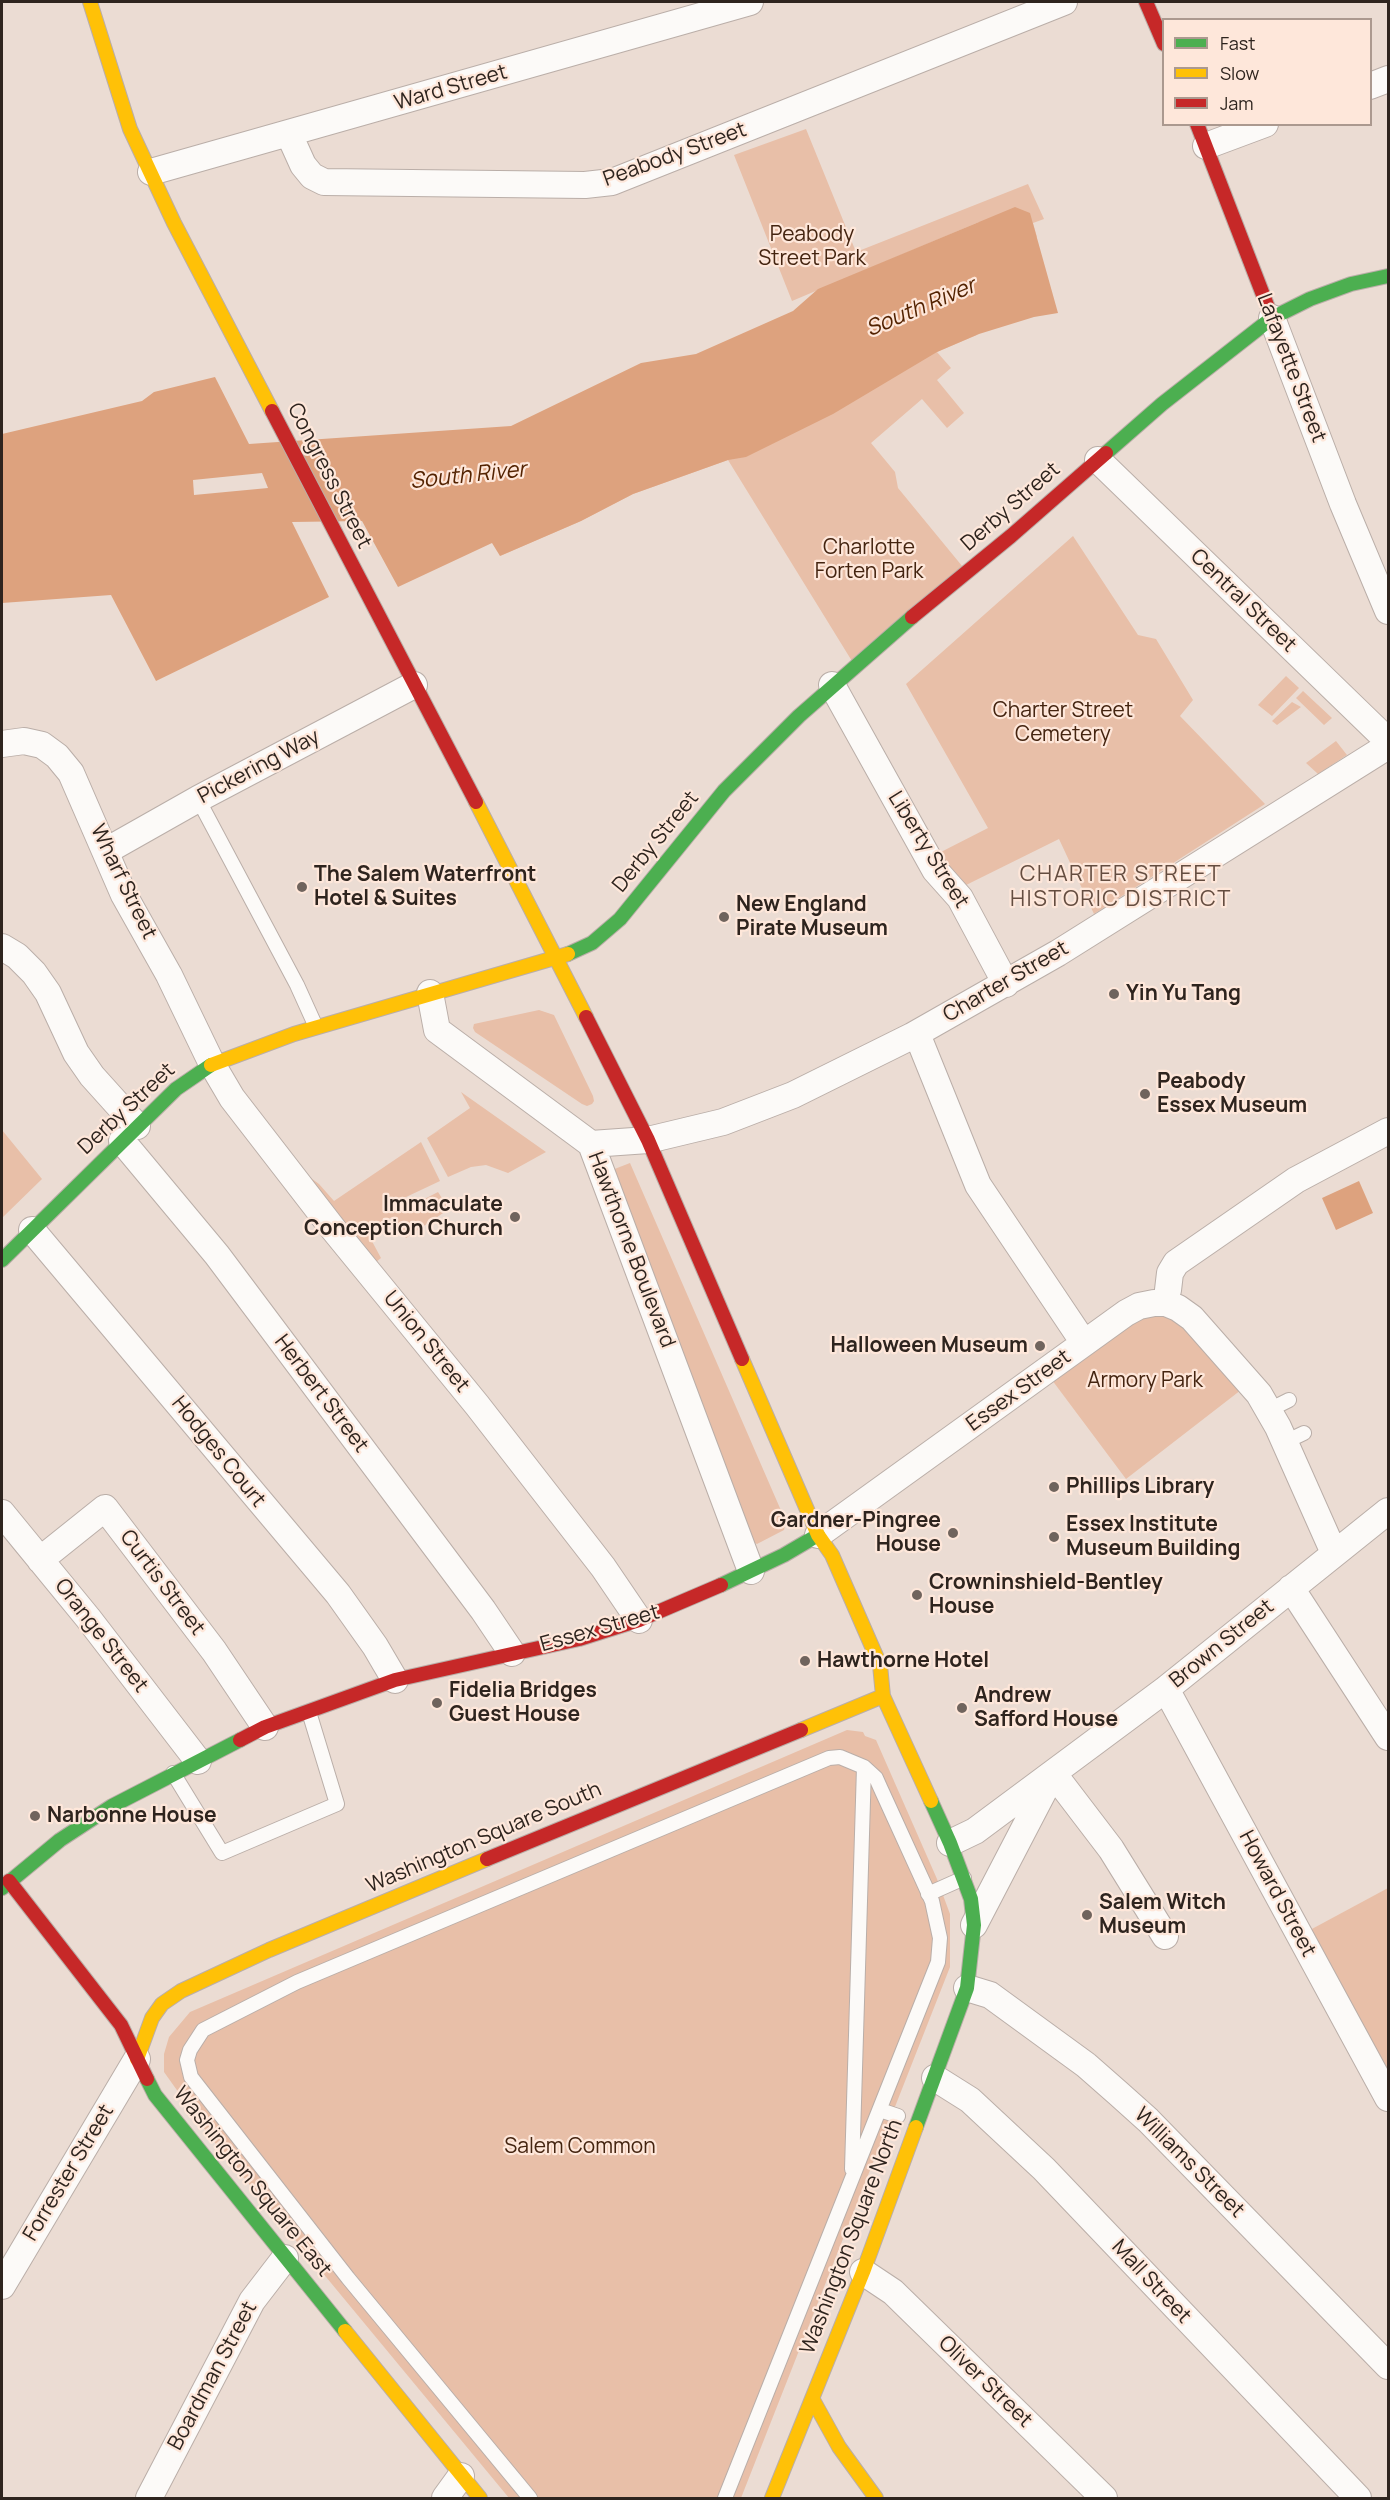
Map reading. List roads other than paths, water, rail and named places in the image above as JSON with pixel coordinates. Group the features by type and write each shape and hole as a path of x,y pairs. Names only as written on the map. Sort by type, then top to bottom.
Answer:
{"main road":[{"name":"Congress Street","path":"90,2 130,129 174,223 557,958"},
{"path":"1146,2 1162,39"},
{"name":"Lafayette Street","path":"1202,135 1272,318"},
{"name":"Derby Street","path":"2,1260 176,1089 212,1065 255,1047 316,1027 557,958 576,952 592,943 614,925 724,791 832,686 1206,368 1272,318 1310,299 1351,284 1389,276"},
{"path":"557,958 648,1140 818,1545 832,1555 880,1665 883,1696"},
{"name":"Essex Street","path":"4,1880 110,1807 265,1727 395,1680 579,1639 639,1620 818,1545"},
{"path":"870,1685 883,1696"},
{"name":"Washington Square North","path":"771,2499 863,2272 967,1988 974,1925 971,1899 950,1843 883,1696"},
{"name":"Washington Square South","path":"137,2059 152,2018 162,2004 181,1990 269,1950 883,1696"},
{"name":"Washington Square East","path":"4,1880 121,2025 155,2095 480,2499"},
{"path":"813,2400 839,2447 876,2499"}],"street":[{"name":"Ward Street","path":"151,172 750,2"},
{"name":"Peabody Street","path":"289,134 303,165 312,176 324,182 585,185 612,182 1064,2"},
{"path":"1372,86 1389,79"},
{"path":"1202,135 1254,126"},
{"name":"Lafayette Street","path":"1272,318 1343,504 1380,568 1389,610"},
{"name":"Central Street","path":"1098,460 1389,741"},
{"name":"Pickering Way","path":"106,851 198,799 414,685"},
{"name":"Liberty Street","path":"832,686 935,870 960,898 1006,984"},
{"name":"Wharf Street","path":"2,744 24,741 42,745 57,756 71,772 124,895 169,975 212,1065"},
{"name":"Charter Street","path":"591,1144 648,1140 684,1133 759,1109 917,1034 1006,984 1389,746"},
{"path":"2,947 34,973 48,993 76,1053 130,1133"},
{"name":"Hawthorne Boulevard","path":"430,993 437,1030 591,1144 752,1571"},
{"path":"917,1034 978,1185 1084,1343"},
{"name":"Union Street","path":"212,1065 247,1118 477,1404 603,1567 639,1620"},
{"path":"1334,1553 1295,1438 1279,1405 1259,1394 1192,1318 1167,1297 1170,1273 1176,1263 1296,1180 1389,1131"},
{"name":"Herbert Street","path":"130,1133 217,1255 483,1610 512,1653"},
{"name":"Hodges Court","path":"32,1230 338,1594 375,1646 395,1680"},
{"name":"Essex Street","path":"818,1545 1126,1313 1167,1297"},
{"name":"Curtis Street","path":"40,1560 105,1508 214,1651 265,1727"},
{"name":"Brown Street","path":"950,1843 975,1831 1166,1689 1389,1511"},
{"name":"Orange Street","path":"2,1512 88,1618 198,1761"},
{"path":"1291,1588 1389,1737"},
{"name":"Howard Street","path":"1166,1689 1389,2098"},
{"path":"1053,1773 1111,1849 1165,1936"},
{"name":"Brown Street","path":"974,1925 1053,1773"},
{"name":"Williams Street","path":"967,1988 990,1995 1086,2065 1119,2094 1148,2120 1389,2366"},
{"name":"Forrester Street","path":"2,2286 137,2059"},
{"name":"Mall Street","path":"934,2078 970,2100 1044,2169 1358,2499"},
{"name":"Boardman Street","path":"149,2499 252,2301 285,2258"},
{"name":"Oliver Street","path":"863,2272 893,2292 1104,2499"},
{"path":"445,2499 461,2476"}],"lane":[{"path":"198,799 297,985 316,1027"},
{"path":"173,1773 222,1853 337,1804 308,1710"},
{"path":"530,2499 348,2278 191,2077 187,2060 190,2050 203,2030 297,1982 818,1762 840,1757 864,1767 876,1778 928,1894 940,1938 938,1962 725,2499"},
{"path":"851,2180 864,1767"},
{"path":"928,1894 964,1878"},
{"path":"880,2110 898,2115"}],"water":[{"name":"South River","path":"1015,207 1030,213 1058,313 1034,317 979,334 937,352 833,414 746,457 728,460 633,494 581,521 500,556 492,543 398,587 362,521 292,522 329,597 156,681 111,595 2,603 2,434 142,401 154,392 215,377 249,444 511,426 641,363 696,354 793,311 818,289"},
{"path":"1359,1181 1373,1213 1336,1230 1322,1198"}],"place":[{"name":"The Salem Waterfront Hotel & Suites","path":"302,887"},
{"name":"New England Pirate Museum","path":"724,917"},
{"name":"Yin Yu Tang","path":"1114,994"},
{"name":"Peabody Essex Museum","path":"1145,1094"},
{"name":"Immaculate Conception Church","path":"515,1217"},
{"name":"Halloween Museum","path":"1040,1346"},
{"name":"Phillips Library","path":"1054,1487"},
{"name":"Gardner-Pingree House","path":"953,1533"},
{"name":"Essex Institute Museum Building","path":"1054,1537"},
{"name":"Crowninshield-Bentley House","path":"917,1595"},
{"name":"Hawthorne Hotel","path":"805,1661"},
{"name":"Fidelia Bridges Guest House","path":"437,1703"},
{"name":"Andrew Safford House","path":"962,1708"},
{"name":"Narbonne House","path":"35,1816"},
{"name":"Salem Witch Museum","path":"1087,1915"}],"district":[{"name":"CHARTER STREET HISTORIC DISTRICT","path":"1121,888"}],"park label":[{"name":"Peabody Street Park","path":"812,247"},
{"name":"Charlotte Forten Park","path":"869,560"},
{"name":"Charter Street Cemetery","path":"1063,723"},
{"name":"Armory Park","path":"1145,1381"},
{"name":"Salem Common","path":"580,2147"}]}
